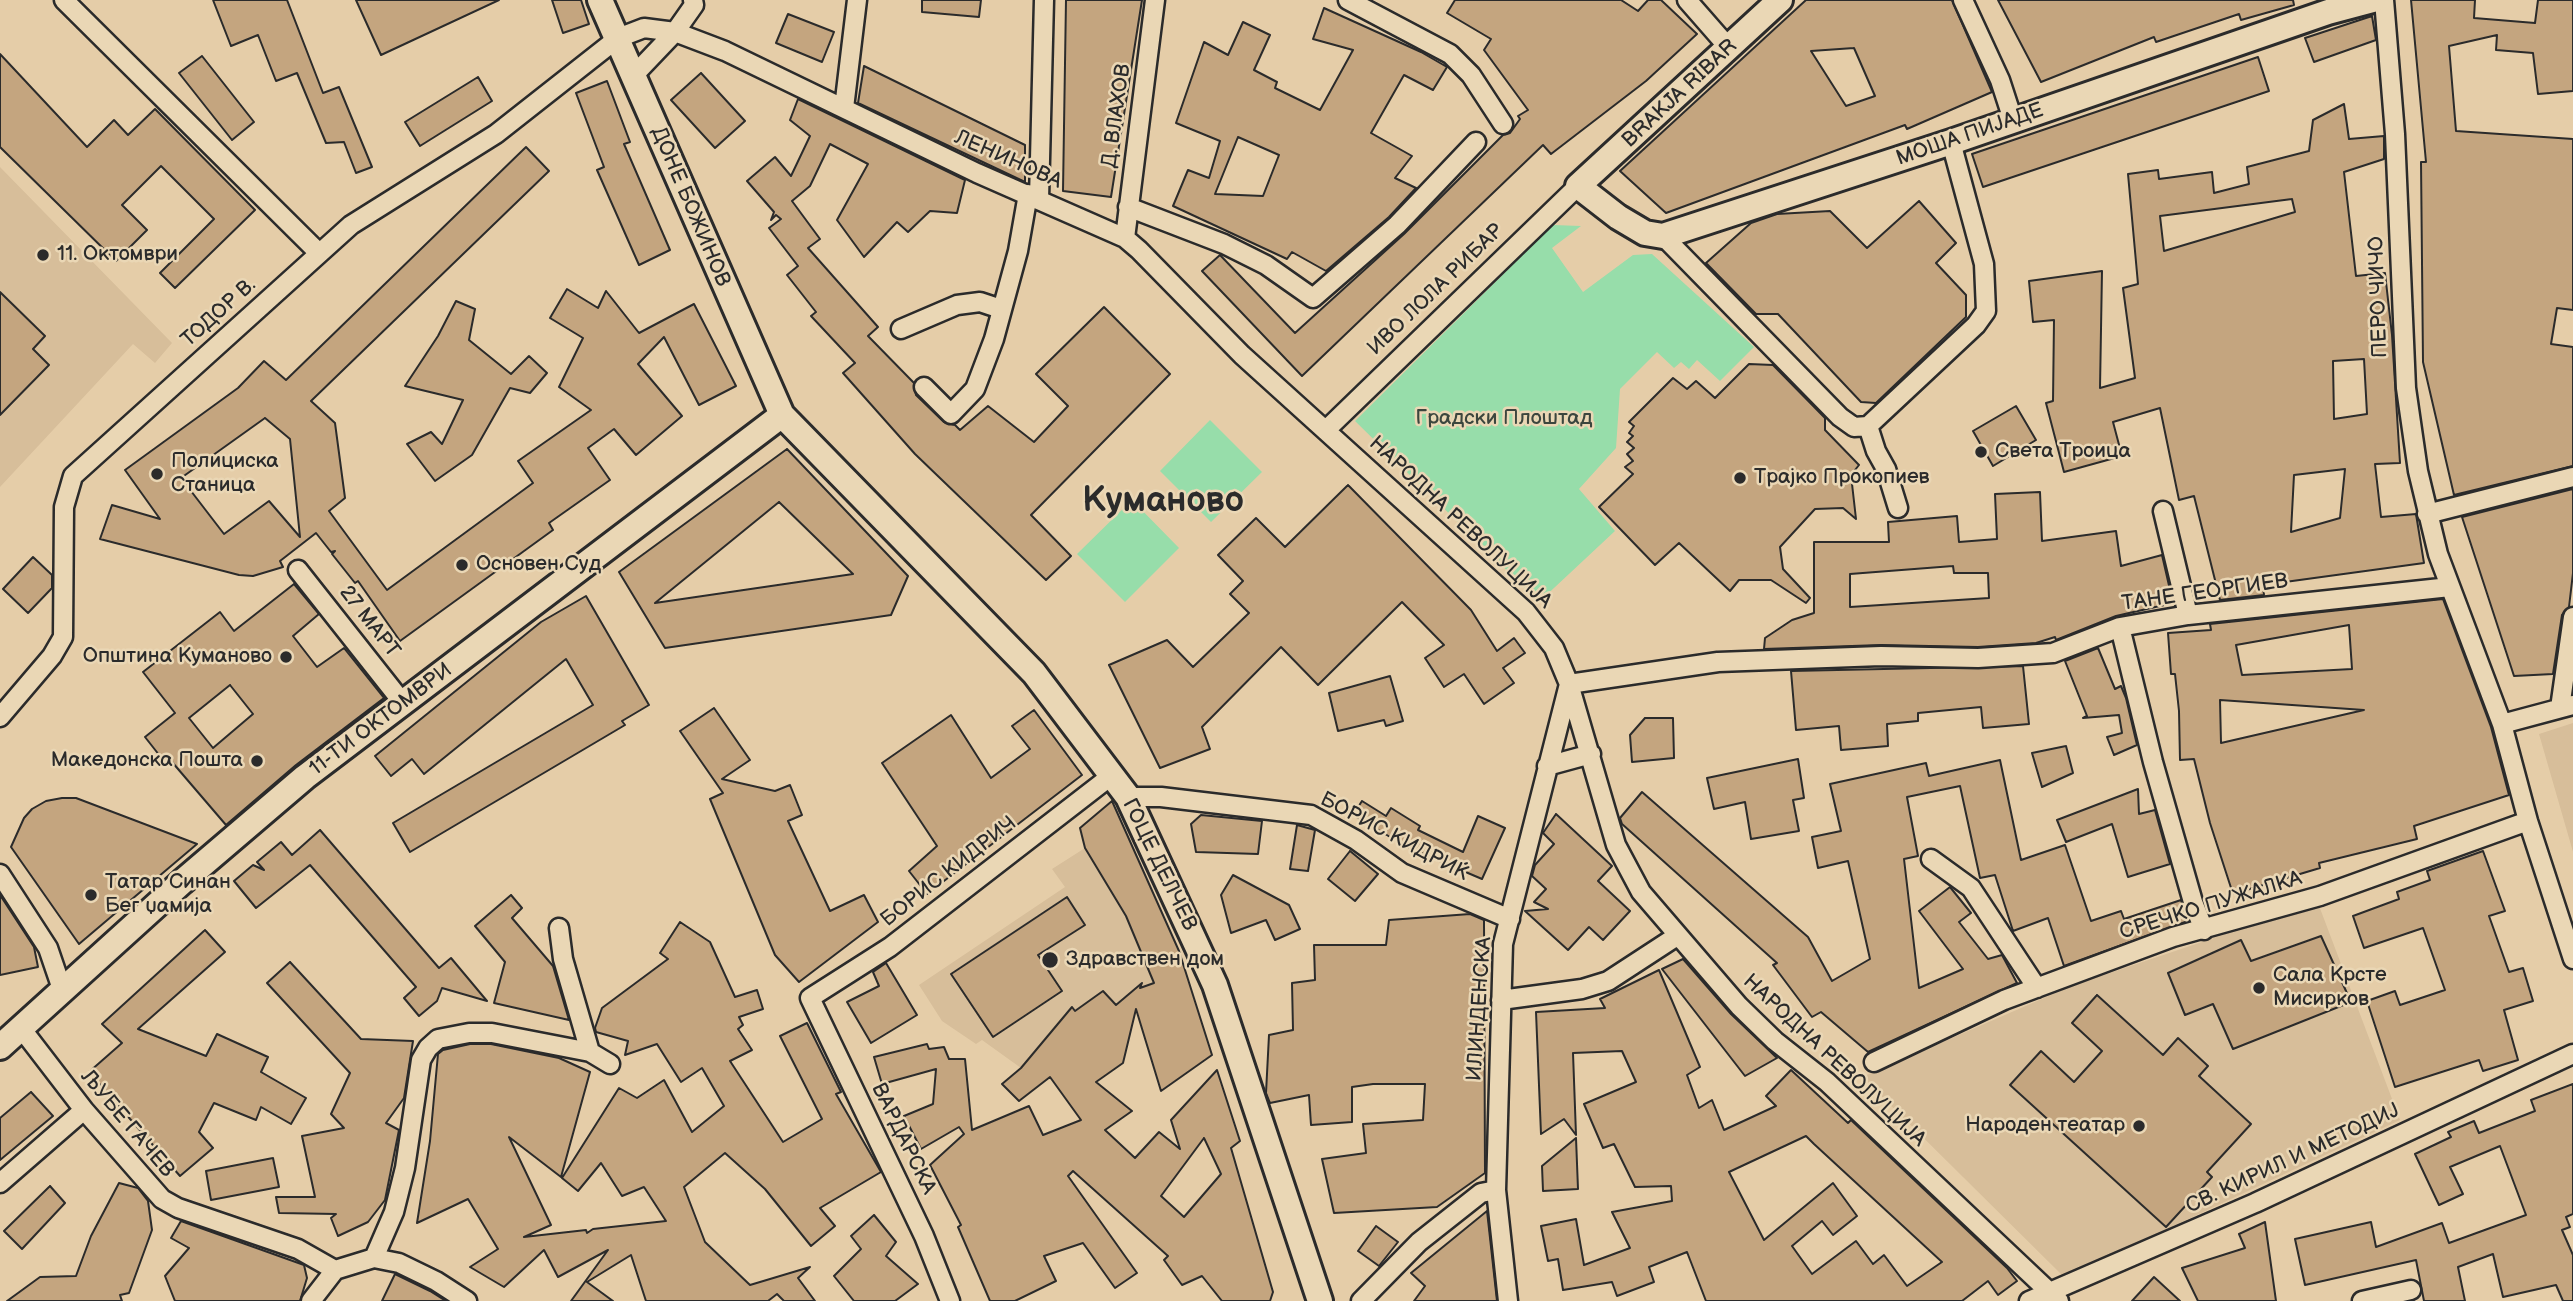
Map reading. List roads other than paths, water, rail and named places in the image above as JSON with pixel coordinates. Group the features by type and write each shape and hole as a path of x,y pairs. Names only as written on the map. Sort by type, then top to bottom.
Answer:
{"street":[{"path":"64,0 319,253"},
{"name":"ДОНЕ БОЖИНОВ","path":"600,0 782,415"},
{"path":"634,75 675,32 694,5 694,0"},
{"path":"844,108 857,0"},
{"path":"924,387 951,414 964,404 981,373 1001,309 1034,196 1044,0"},
{"name":"Д. ВЛАХОВ","path":"1125,238 1156,0"},
{"path":"1348,0 1450,54 1471,75 1503,124"},
{"path":"1687,0 1729,48"},
{"name":"BRAKJA RIBAR","path":"1578,186 1780,0"},
{"name":"МОША ПИЈАДЕ","path":"1663,236 1951,142 2328,12 2373,0"},
{"name":"ПЕРО ЧИЧО","path":"2384,0 2395,134 2406,388 2427,514 2450,587 2502,724"},
{"path":"1965,1 2000,80 2013,120"},
{"name":"ЛЕНИНОВА","path":"618,38 644,28 675,32 725,51 977,173 1125,238 1242,355 1327,429"},
{"name":"ТОДОР В.","path":"0,718 52,656 63,637 64,507 73,476 351,225 496,134 618,38"},
{"path":"1128,207 1224,244 1266,265 1313,298 1397,225 1476,142"},
{"path":"1578,186 1618,217 1645,233 1663,236 1840,417 1854,426 1868,426 1976,325 1986,311 1984,264 1951,142"},
{"name":"ИВО ЛОЛА РИБАР","path":"1327,429 1578,186"},
{"path":"901,329 957,305 980,302 1001,309"},
{"name":"11-ТИ ОКТОМВРИ","path":"0,1047 62,989 305,777 782,415"},
{"name":"ГОЦЕ ДЕЛЧЕВ","path":"782,415 1034,673 1128,797 1215,985 1320,1301"},
{"path":"1868,426 1876,451 1886,469 1898,508"},
{"name":"НАРОДНА РЕВОЛУЦИЈА","path":"1327,429 1526,612 1554,648 1569,684 1616,845 1642,892 1677,936 1775,1041 1827,1082 1935,1188 2055,1296"},
{"path":"2427,514 2573,477"},
{"path":"2163,511 2188,615"},
{"name":"27 МАРТ","path":"298,570 403,703"},
{"name":"ТАНЕ ГЕОРГИЕВ","path":"1569,684 1718,662 1857,657 1978,658 2053,653 2120,627 2188,615 2450,587"},
{"path":"2573,617 2566,707 2502,724 2528,821 2573,959"},
{"path":"2120,627 2153,762 2204,930"},
{"name":"ИЛИНДЕНСКА","path":"1508,1301 1496,1190 1503,944 1569,684"},
{"path":"1548,766 1591,754"},
{"name":"БОРИС КИДРИЧ","path":"810,998 890,947 1111,776"},
{"name":"БОРИС КИДРИЌ","path":"1128,797 1174,798 1311,815 1356,839 1402,873 1510,919"},
{"name":"СРЕЧКО ПУЖАЛКА","path":"1874,1062 2004,1000 2174,937 2320,896 2528,821"},
{"path":"1931,859 1971,888 2037,988"},
{"path":"0,874 48,948 62,989"},
{"path":"559,928 563,959 590,1052"},
{"path":"1501,1000 1581,989 1608,981 1677,936"},
{"name":"ВАРДАРСКА","path":"810,998 924,1236 950,1301"},
{"name":"ЉУБЕ ГАЧЕВ","path":"21,1028 84,1110 162,1199 178,1208 298,1249 335,1269"},
{"path":"374,1258 394,1212 405,1168 421,1060 428,1048 438,1039 469,1032 540,1041 590,1052 610,1064"},
{"name":"СВ. КИРИЛ И МЕТОДИЈ","path":"2029,1301 2055,1296 2573,1054"},
{"path":"0,1183 84,1110"},
{"path":"1360,1301 1439,1226 1482,1193 1496,1190"},
{"path":"311,1301 335,1269 374,1258 399,1263 436,1280 467,1301"},
{"path":"2362,1301 2411,1290"}],"place":[{"name":"11. Октомври","path":"43,255"},
{"name":"Света Троица","path":"1981,452"},
{"name":"Полициска Станица","path":"157,474"},
{"name":"Трајко Прокопиев","path":"1740,478"},
{"name":"Основен Суд","path":"462,565"},
{"name":"Општина Куманово","path":"286,657"},
{"name":"Македонска Пошта","path":"257,761"},
{"name":"Татар Синан Бег џамија","path":"91,895"},
{"name":"Здравствен дом","path":"1050,960"},
{"name":"Сала Крсте Мисирков","path":"2259,988"},
{"name":"Народен театар","path":"2139,1126"}],"district":[{"name":"Куманово","path":"1163,502"}],"park label":[{"name":"Градски Плоштад","path":"1504,419"}]}
